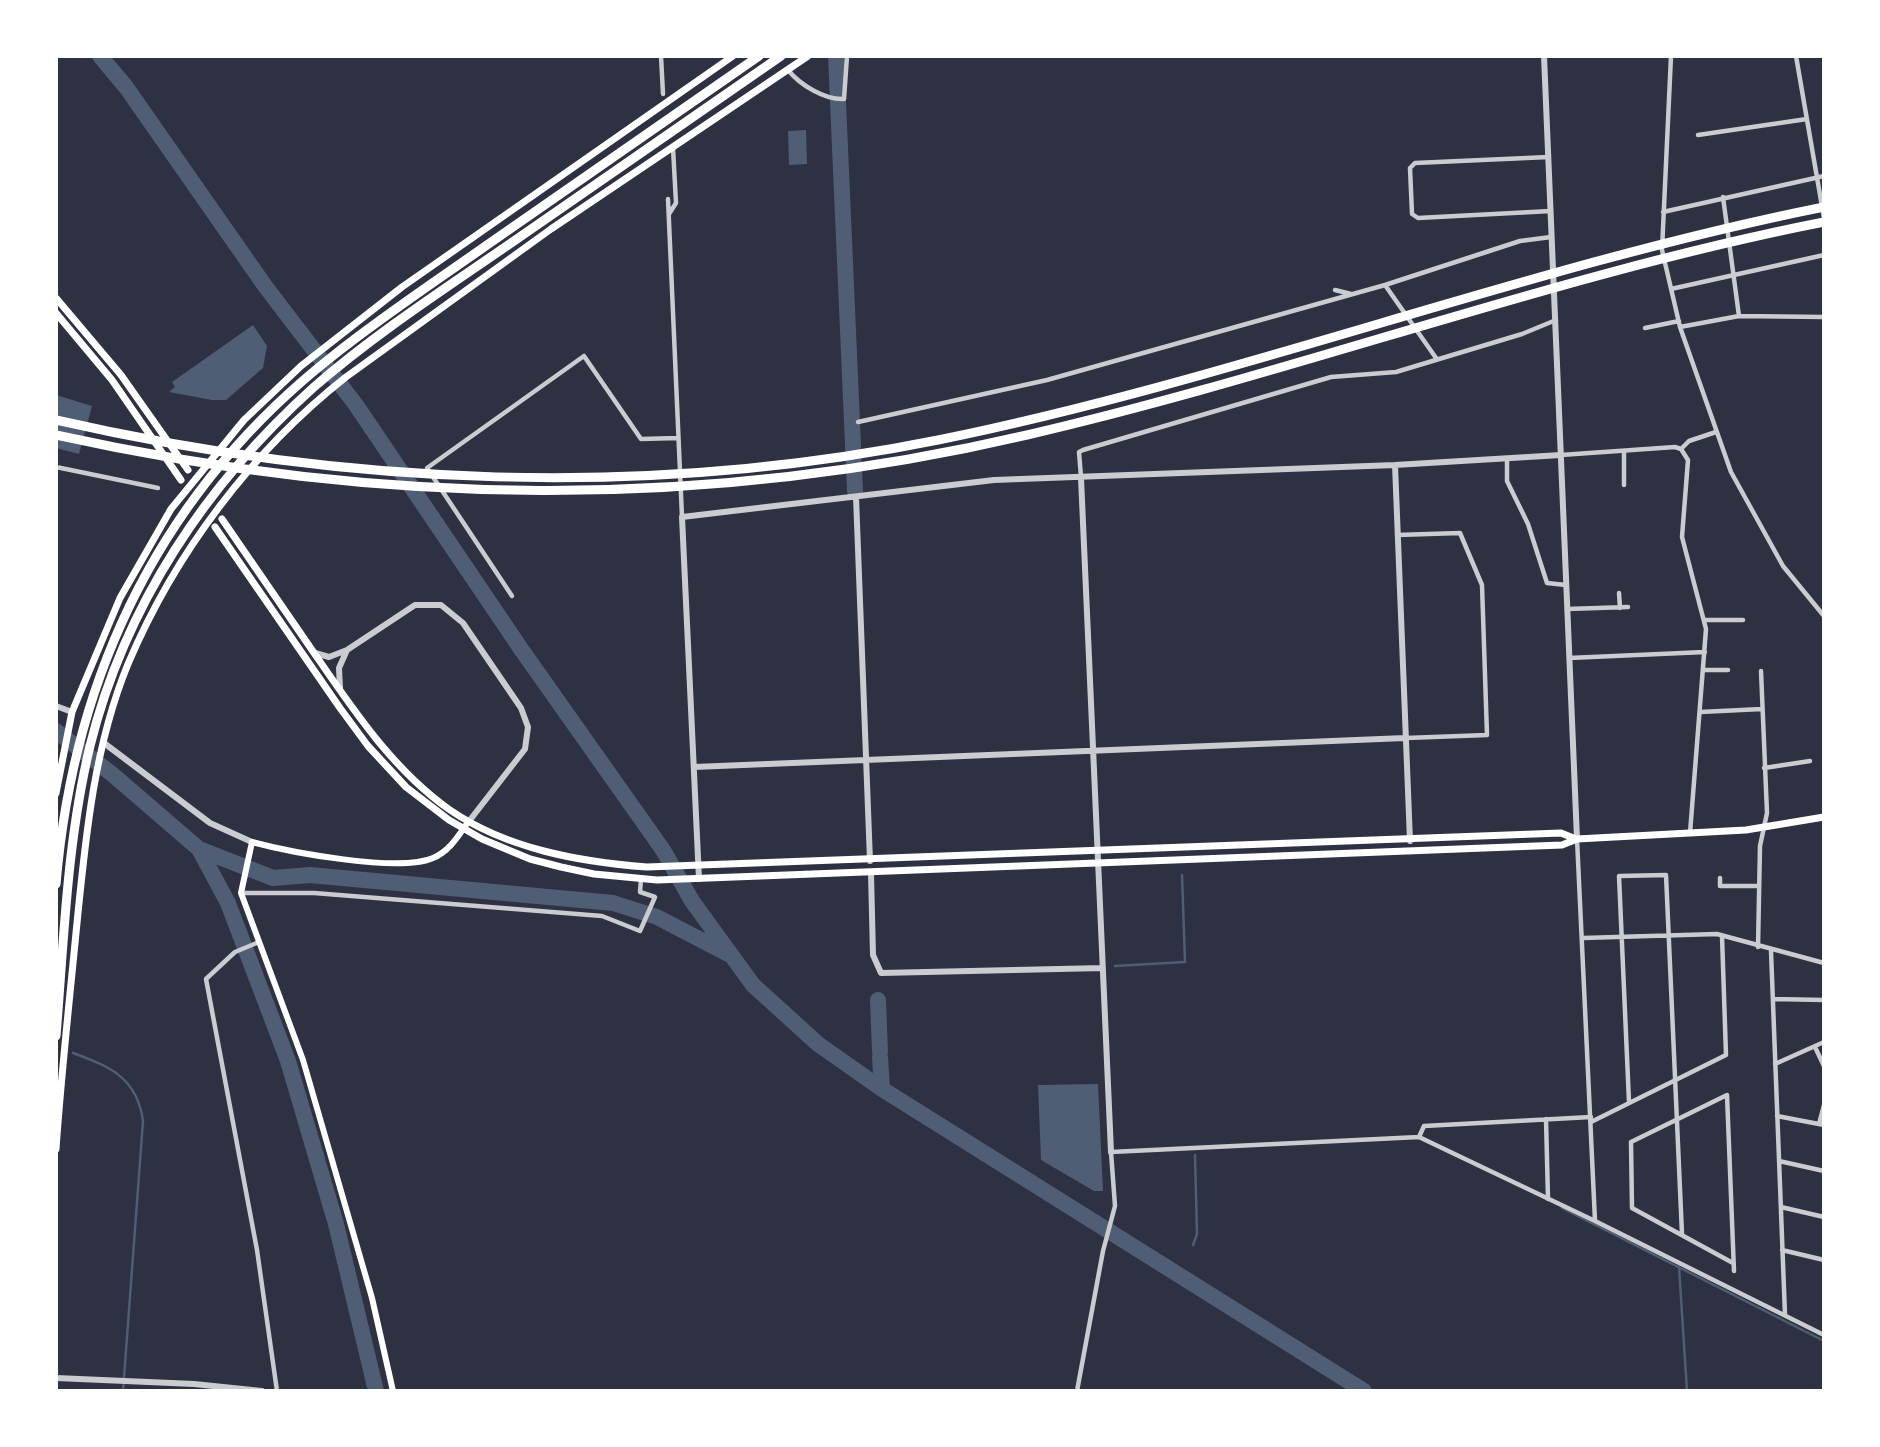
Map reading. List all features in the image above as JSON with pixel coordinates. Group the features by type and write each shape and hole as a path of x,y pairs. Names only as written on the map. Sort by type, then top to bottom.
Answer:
{"highway":[{"path":"56,884 65,806 80,737 113,640 129,604 169,531 224,459 307,377 334,355 759,56"},
{"path":"56,1036 71,858 91,745 110,684 132,629 181,537 238,463 341,365 411,313 781,56"},
{"path":"56,420 220,453 380,472 553,478 651,476 787,463 934,440 1111,400 1618,256 1824,207"},
{"path":"56,435 214,466 299,478 405,487 551,492 662,488 788,477 937,454 1064,426 1204,389 1621,270 1824,220"}],"main road":[{"path":"56,793 72,712 108,622 171,509 244,421 301,366 402,287 733,56"},
{"path":"56,1149 83,857 96,777 127,666 152,615 200,531 242,478 320,397 540,237 808,56"},
{"path":"56,298 121,374 188,470"},
{"path":"56,313 112,380 181,480"},
{"path":"222,519 370,732 413,779 448,808 470,820 509,838 567,857 647,867 1410,841 1561,833 1577,839"},
{"path":"215,527 368,746 406,787 464,829 530,859 594,874 657,880 871,874 1562,845 1577,839 1763,828 1824,817"},
{"path":"393,1391 372,1298 303,1060 241,893 241,883 251,845 410,863 437,856 470,820"}],"street":[{"path":"661,56 663,94"},
{"path":"788,70 801,82 839,99 847,56"},
{"path":"1544,56 1595,1221"},
{"path":"1671,56 1662,250 1679,324 1731,472 1783,566 1824,616"},
{"path":"1796,56 1824,220"},
{"path":"1698,135 1807,119"},
{"path":"669,215 676,203 673,148"},
{"path":"1549,158 1415,163 1410,168 1412,214 1418,218 1551,211"},
{"path":"1663,212 1824,176"},
{"path":"1723,197 1739,316"},
{"path":"668,199 694,767 698,865 696,879"},
{"path":"858,422 1047,380 1352,295 1520,242 1552,237"},
{"path":"1671,289 1734,272 1824,255"},
{"path":"1385,285 1436,358"},
{"path":"1335,290 1352,295"},
{"path":"1649,325 1739,316 1824,317"},
{"path":"1077,1391 1113,1213 1079,452 1331,377 1382,374 1522,334 1556,320"},
{"path":"512,596 426,468 584,356 641,439 677,438"},
{"path":"682,517 994,480 1395,465 1624,450 1681,449 1689,442 1716,432"},
{"path":"1681,449 1688,460 1682,537 1704,620 1705,652 1690,834"},
{"path":"1624,450 1624,485"},
{"path":"1507,458 1507,481 1528,524 1547,583 1566,585"},
{"path":"1395,465 1410,841"},
{"path":"56,467 158,488"},
{"path":"856,497 870,861"},
{"path":"694,767 1093,748 1487,734 1482,585 1461,533 1397,535"},
{"path":"1619,593 1620,608"},
{"path":"313,651 322,657 347,650 415,606 441,606 463,623 521,708 528,727 525,749 470,820"},
{"path":"1567,609 1628,607"},
{"path":"1704,620 1742,620"},
{"path":"344,696 338,674 347,650"},
{"path":"1570,658 1705,652"},
{"path":"1704,670 1728,670"},
{"path":"1758,947 1759,886 1763,828 1767,813 1761,671"},
{"path":"56,706 72,712"},
{"path":"1700,712 1762,709"},
{"path":"103,747 209,823 251,845"},
{"path":"1765,768 1810,761"},
{"path":"871,874 873,955 881,973 1103,968"},
{"path":"1629,1102 1619,876 1666,876 1682,1234"},
{"path":"1720,878 1720,895"},
{"path":"241,893 314,893 602,916 640,931 655,897 640,892 641,879"},
{"path":"1720,886 1759,886"},
{"path":"1583,938 1722,936 1824,963"},
{"path":"1419,1137 1424,1126 1546,1119 1591,1120 1726,1055 1722,936"},
{"path":"260,942 235,952 206,979 257,1250 277,1391"},
{"path":"1771,951 1785,1315"},
{"path":"1774,999 1824,1000"},
{"path":"1776,1064 1824,1042"},
{"path":"1815,1047 1824,1066"},
{"path":"1733,1263 1632,1208 1630,1142 1727,1095 1734,1271"},
{"path":"1777,1116 1822,1125 1824,1105"},
{"path":"1546,1119 1548,1199"},
{"path":"1111,1152 1419,1137 1824,1335"},
{"path":"1779,1161 1824,1171"},
{"path":"1781,1207 1824,1217"},
{"path":"1782,1250 1824,1260"},
{"path":"56,1378 138,1381 262,1391"}],"water":[{"path":"806,130 807,164 789,165 788,131"},
{"path":"253,325 267,346 263,368 226,400 169,392 175,387 172,382"},
{"path":"56,395 92,406 79,454 56,448"},
{"path":"1098,1084 1103,1191 1094,1191 1041,1160 1038,1085"}],"waterway":[{"path":"100,56 126,87 265,286 356,405 521,649 663,850 692,901 753,985 818,1044 882,1089 1364,1391"},
{"path":"836,56 855,491"},
{"path":"56,731 112,774 199,849 228,903 288,1061 336,1224 376,1391"},
{"path":"199,849 273,878 310,875 613,903 657,917 728,954"},
{"path":"1115,966 1185,962 1182,875"},
{"path":"878,1000 880,1052"},
{"path":"73,1053 99,1063 120,1076 135,1094 143,1121 123,1391"},
{"path":"880,1057 882,1089"},
{"path":"1193,1245 1197,1234 1195,1155"},
{"path":"1562,1208 1824,1341"},
{"path":"1679,1267 1687,1391"}]}
